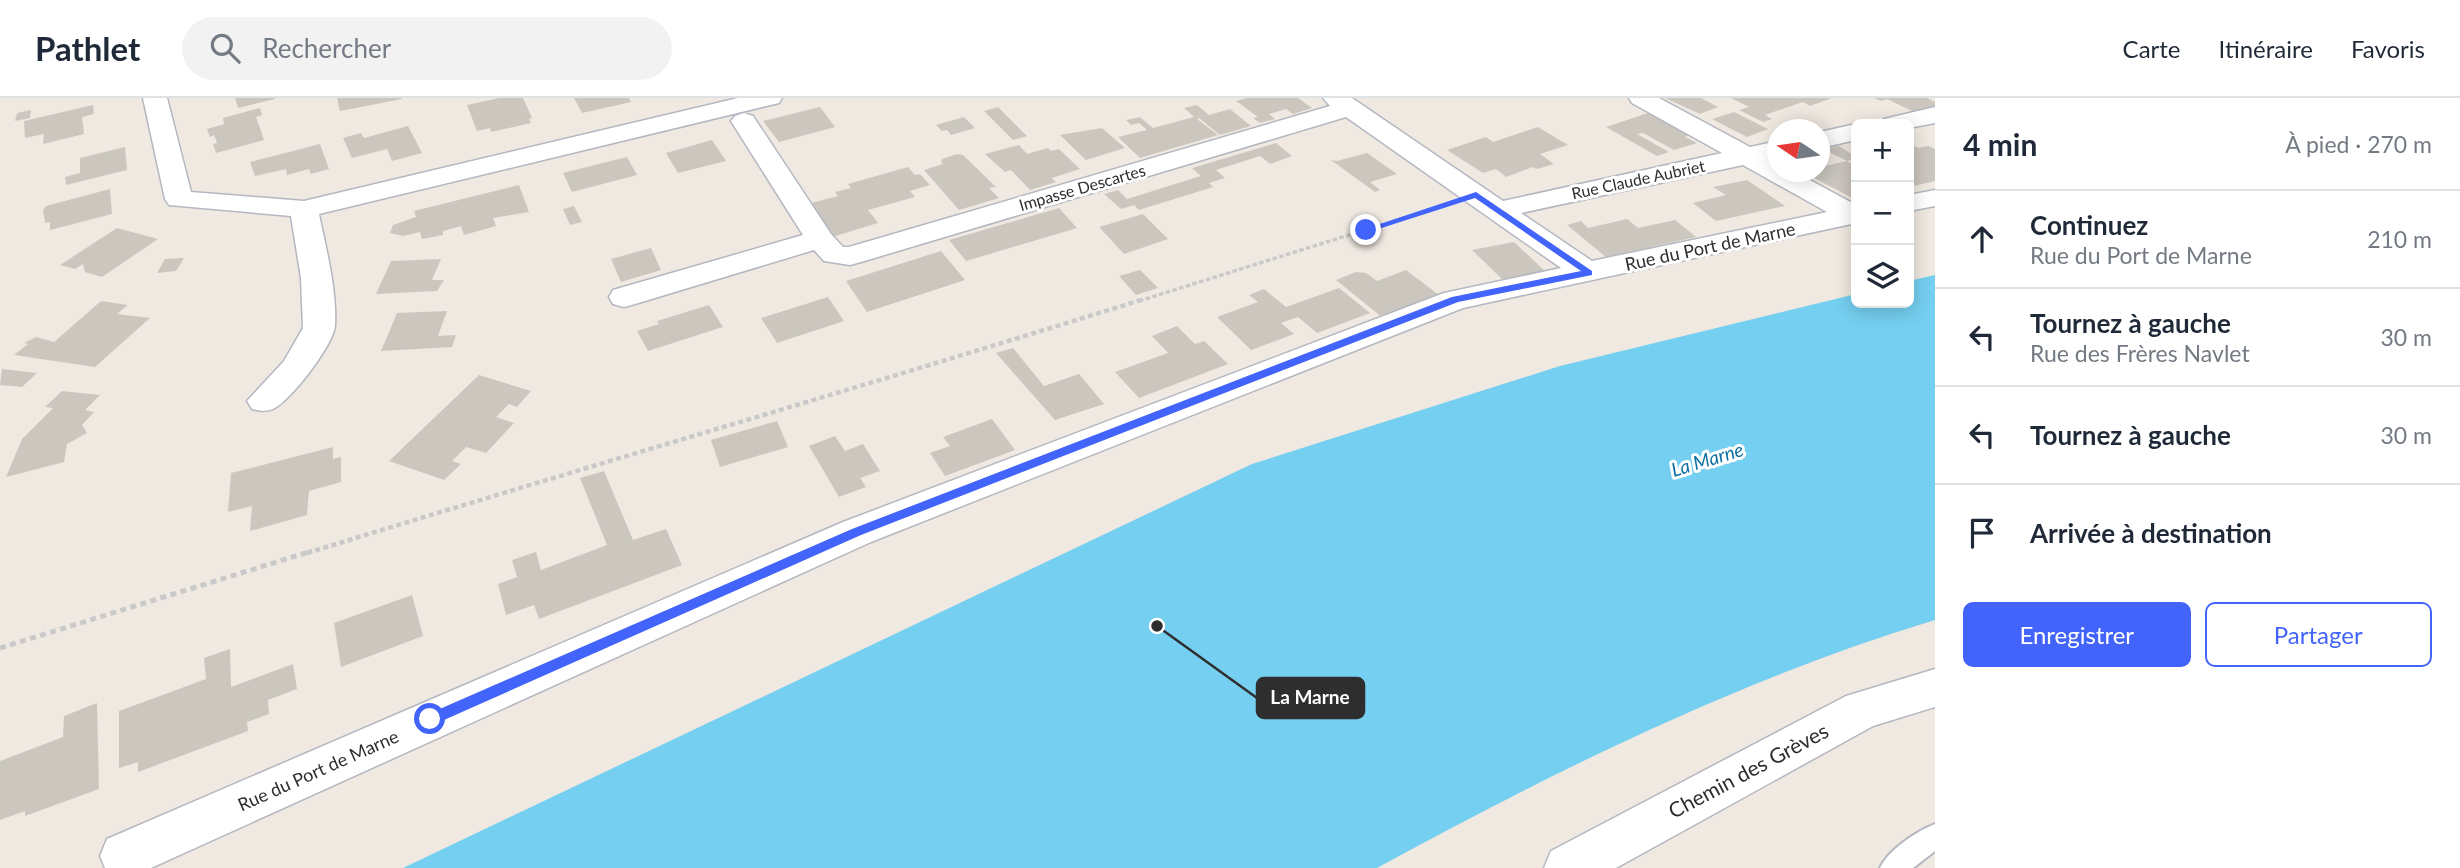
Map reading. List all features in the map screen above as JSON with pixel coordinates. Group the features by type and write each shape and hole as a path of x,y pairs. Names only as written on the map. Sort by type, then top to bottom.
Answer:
{"street":[{"path":"155,98 179,199 304,209 770,98"},
{"path":"1641,98 1851,212"},
{"path":"1343,103 1589,273"},
{"name":"Impasse Descartes","path":"744,121 820,239 834,255 850,256 1343,103"},
{"path":"1914,120 1935,115"},
{"path":"1830,138 1851,133"},
{"name":"Rue Claude Aubriet","path":"1488,202 1767,151"},
{"path":"1914,202 1935,198"},
{"path":"264,401 297,368 319,328 316,278 304,209"},
{"name":"Rue du Port de Marne","path":"124,856 857,532 1455,300 1851,215"},
{"path":"624,297 820,239"},
{"name":"Chemin des Grèves","path":"1569,868 1786,748 1861,710 1935,688"}],"lane":[{"path":"1895,868 1935,836"}],"path":[{"path":"0,648 581,468 1488,202"}],"water":[{"path":"1935,275 1935,620 1791,670 1650,730 1580,762 1377,868 403,868 1252,464 1560,366 1851,295 1851,308 1914,308 1914,280"}],"building":[{"path":"235,98 275,98 275,99 238,108"},
{"path":"337,98 402,98 402,99 340,111"},
{"path":"499,98 523,98 532,118 529,119 531,123 491,132 490,128 477,131 467,105"},
{"path":"574,98 629,98 631,102 582,113"},
{"path":"1247,98 1298,98 1312,108 1293,114 1286,109 1269,114 1275,119 1260,123 1253,118 1258,117 1236,101"},
{"path":"1665,98 1701,98 1718,107 1700,114"},
{"path":"1731,98 1832,98 1810,106 1803,102 1765,115 1772,119 1763,122 1739,110 1749,107"},
{"path":"1874,98 1927,98 1935,102 1935,107 1914,112 1887,99 1881,101"},
{"path":"93,105 94,114 82,117 84,134 43,144 44,134 25,138 24,121"},
{"path":"1197,105 1209,115 1230,109 1251,126 1220,135 1199,118 1197,119 1218,135 1140,158 1118,137 1147,130 1139,123 1131,125 1126,120 1140,117 1153,128 1194,117 1184,108"},
{"path":"820,107 835,127 779,142 763,121"},
{"path":"998,107 1027,136 1013,140 984,111"},
{"path":"260,108 262,115 256,117 264,140 216,153 214,135 210,137 207,129 224,124 223,118"},
{"path":"31,110 30,118 15,121 17,113"},
{"path":"1734,112 1767,129 1747,137 1712,119"},
{"path":"1648,113 1689,135 1685,137 1697,143 1674,150 1643,133 1637,134 1669,152 1657,156 1606,127"},
{"path":"964,117 975,128 951,135 936,125"},
{"path":"408,126 422,153 392,161 387,149 352,158 343,138 361,133 364,138"},
{"path":"1538,127 1568,145 1540,154 1554,164 1537,169 1533,167 1506,177 1496,169 1483,173 1447,150 1486,137 1493,142"},
{"path":"1102,128 1125,148 1086,160 1060,135"},
{"path":"712,140 726,161 678,173 666,153"},
{"path":"1276,143 1292,156 1270,164 1260,156 1216,170 1225,178 1209,183 1213,187 1139,210 1134,205 1121,209 1104,194 1118,190 1127,199 1201,176 1192,168"},
{"path":"320,144 329,169 311,174 309,169 287,175 286,169 255,176 250,162"},
{"path":"1019,145 1027,154 1048,148 1051,151 1059,149 1080,169 1052,178 1056,182 1030,190 1011,170 1005,172 985,154"},
{"path":"1839,146 1851,154 1851,160 1847,161 1830,152 1830,148"},
{"path":"1914,146 1935,149 1935,181 1914,186"},
{"path":"125,147 127,170 66,185 65,177 80,173 80,158"},
{"path":"1367,153 1397,174 1370,182 1380,190 1375,192 1331,160 1337,161"},
{"path":"957,154 963,155 996,187 989,188 999,198 959,210 924,170 943,164 942,159"},
{"path":"627,157 637,175 572,192 563,173"},
{"path":"1847,161 1851,164 1851,197 1822,182 1830,182 1830,165"},
{"path":"908,167 915,175 920,174 930,185 910,191 915,197 868,210 878,223 832,237 808,204 838,196 835,192 851,188 848,184"},
{"path":"1747,180 1785,206 1716,221 1693,203 1726,195 1713,187"},
{"path":"519,185 529,212 493,218 496,226 464,235 461,226 443,231 443,235 422,239 420,232 403,236 390,233 393,225 416,217 414,211"},
{"path":"110,189 112,214 50,230 50,222 45,223 43,210 46,206"},
{"path":"574,206 582,222 570,225 563,209"},
{"path":"1059,208 1077,228 966,261 949,240"},
{"path":"1143,214 1168,239 1124,254 1099,227"},
{"path":"1627,219 1638,228 1675,220 1696,237 1606,257 1567,225 1581,221 1588,228"},
{"path":"117,228 158,239 102,277 85,272 83,264 75,269 60,265"},
{"path":"1514,242 1545,271 1503,280 1472,250"},
{"path":"651,248 661,270 621,282 611,259"},
{"path":"941,251 965,280 867,312 846,281"},
{"path":"184,258 176,271 157,273 165,259"},
{"path":"441,259 432,280 444,280 437,291 376,294 391,261"},
{"path":"1140,270 1158,288 1136,295 1119,276"},
{"path":"1406,270 1439,295 1383,318 1336,280 1356,272 1366,273 1377,281"},
{"path":"1339,288 1370,313 1317,333 1298,317 1281,323 1294,334 1251,350 1217,317 1258,302 1249,295 1264,289 1286,307"},
{"path":"828,297 844,321 777,343 761,318"},
{"path":"101,301 128,305 117,314 150,318 95,367 14,355 28,344 24,343 36,337 54,342"},
{"path":"709,305 723,327 648,351 637,331 659,324 657,321"},
{"path":"447,311 438,336 456,335 452,347 381,351 397,313"},
{"path":"1177,326 1195,344 1204,341 1228,364 1139,398 1115,372 1168,353 1152,336"},
{"path":"1013,348 1044,386 1079,374 1104,404 1055,420 996,353"},
{"path":"2,369 37,373 22,387 0,385"},
{"path":"479,375 531,391 517,407 509,404 496,417 514,423 486,453 466,447 452,461 461,464 444,480 389,461"},
{"path":"62,391 100,395 85,410 94,412 82,425 87,433 67,444 64,462 6,477 22,439 53,408 45,407"},
{"path":"992,419 1015,450 945,476 930,453 950,446 943,437"},
{"path":"777,421 788,447 720,467 711,440"},
{"path":"835,436 845,451 863,444 880,471 860,478 866,487 839,497 809,446"},
{"path":"333,447 333,459 341,457 341,482 309,491 307,515 250,531 252,506 228,512 231,473"},
{"path":"604,471 633,540 666,529 682,565 539,619 534,605 506,615 498,584 517,577 512,560 536,552 541,570 607,545 580,478"},
{"path":"412,595 423,636 341,667 334,623"},
{"path":"230,649 231,687 293,664 297,689 268,700 269,714 247,722 248,731 138,772 138,762 119,768 119,711 206,679 204,658"},
{"path":"97,703 99,789 25,816 25,811 0,820 0,761 63,737 64,716"}],"place":[{"name":"La Marne","path":"1157,626"}],"route":[{"path":"430,719 857,532 1455,300 1589,273 1476,195 1366,230"}]}
